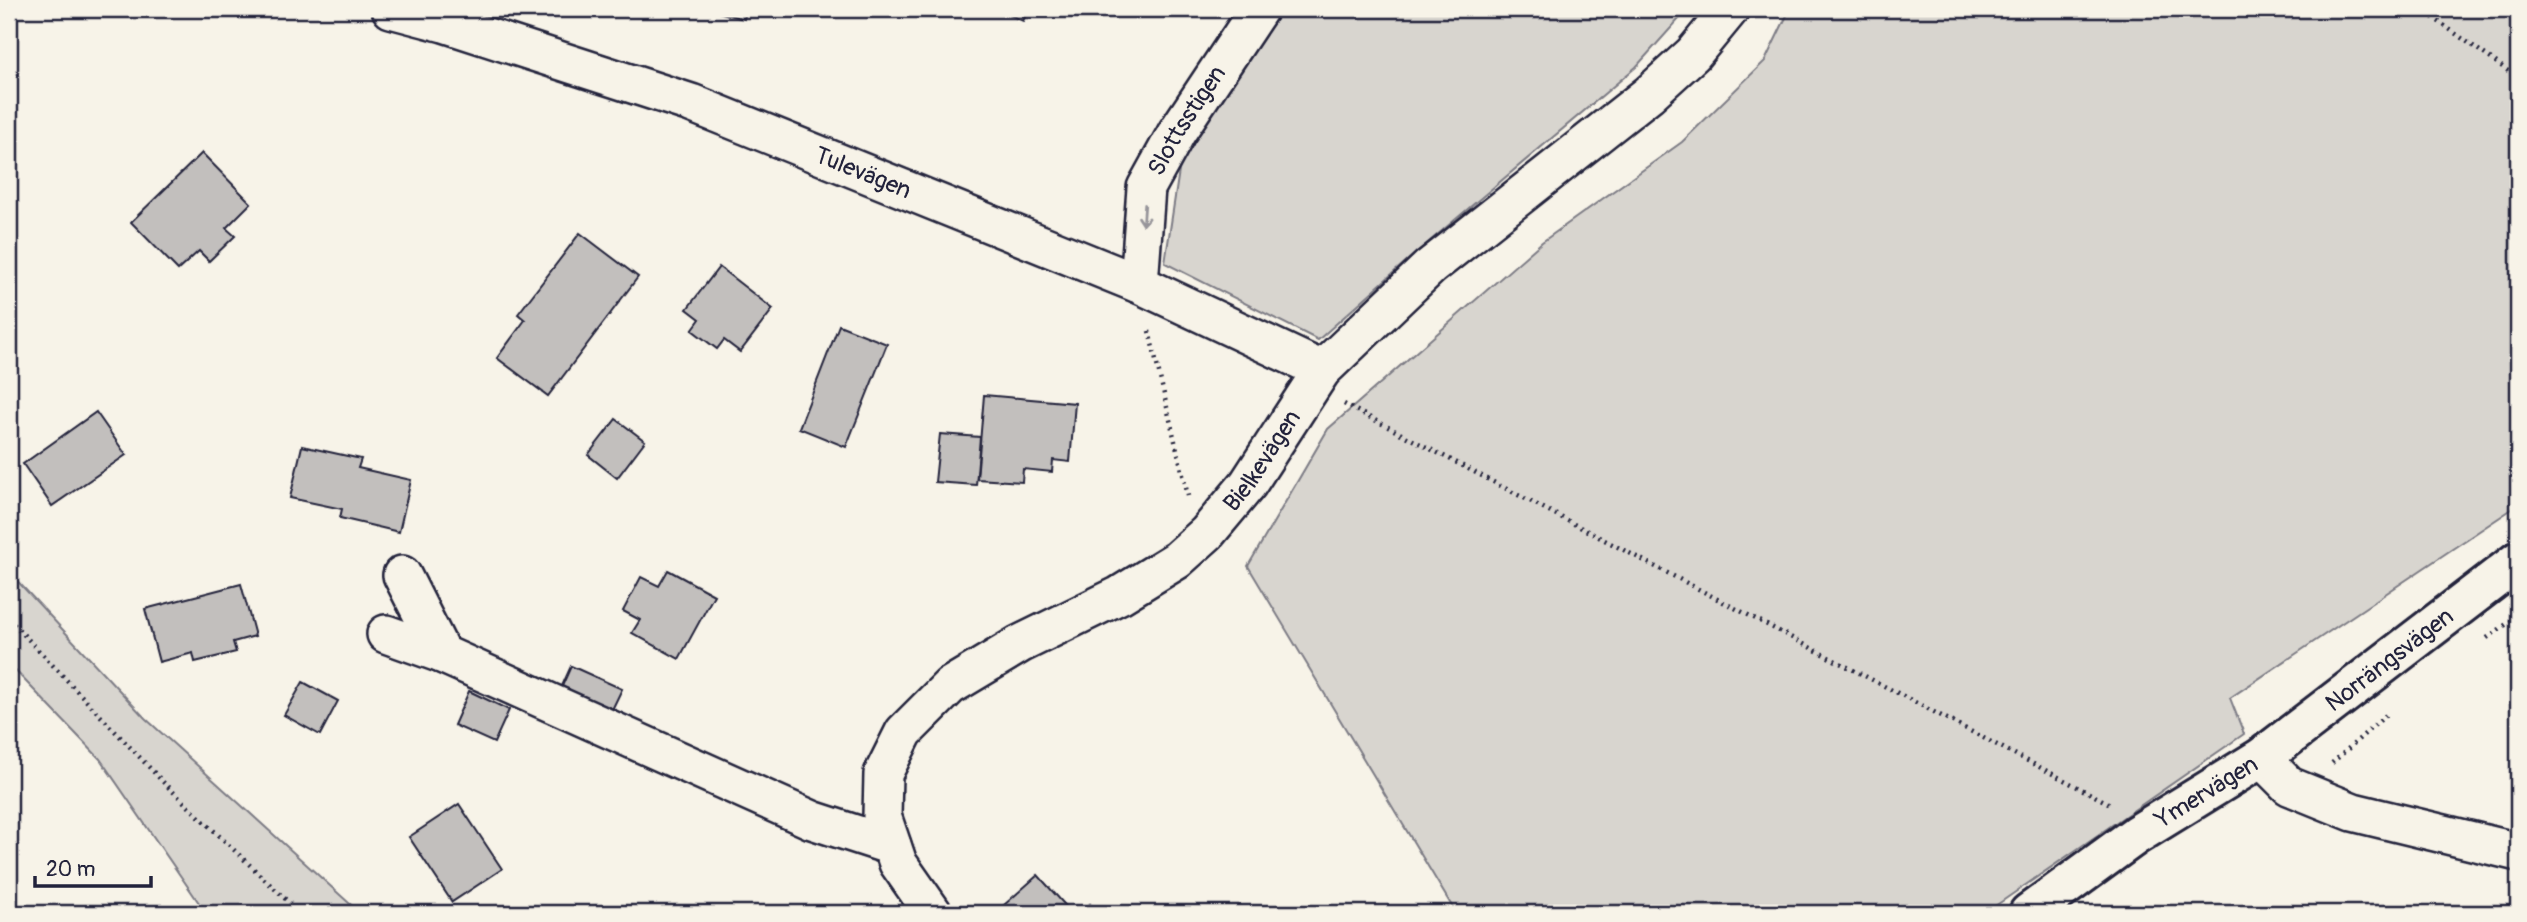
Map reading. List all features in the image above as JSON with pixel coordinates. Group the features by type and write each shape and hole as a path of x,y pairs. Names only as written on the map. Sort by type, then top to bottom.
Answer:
{"street":[{"name":"Tulevägen","path":"391,9 444,23 691,103 1139,284 1317,379"},
{"name":"Slottsstigen","path":"1139,284 1146,188 1177,132 1259,9"},
{"name":"Bielkevägen","path":"933,913 898,863 882,816 883,774 904,732 950,686 1020,644 1121,595 1177,560 1198,541 1248,484 1317,379 1430,267 1649,94 1693,54 1730,9"},
{"name":"Norrängsvägen","path":"2261,758 2518,561"},
{"path":"402,575 442,654"},
{"path":"386,634 442,654 812,820 892,846"},
{"name":"Ymervägen","path":"2029,913 2136,835 2261,758 2289,786 2353,812 2518,852"}],"path":[{"path":"2421,9 2518,78"},
{"path":"1139,284 1198,541"},
{"path":"1317,379 2110,802 2136,835"},
{"path":"9,619 164,783 300,913"}],"shaded area":[{"path":"1283,9 1688,9 1636,67 1411,257 1318,340 1165,263 1180,164 1212,108"},
{"path":"1790,9 2518,9 2518,505 2230,698 2244,734 1985,913 1456,913 1248,566 1328,429 1542,242 1682,142 1765,61"},
{"path":"9,572 145,718 360,913 206,913 100,759 9,664"}],"building":[{"path":"707,9 747,9 744,19"},
{"path":"997,9 1029,9 1023,21"},
{"path":"202,153 251,203 226,228 235,236 209,261 199,251 178,270 131,222"},
{"path":"580,233 638,277 548,396 497,358 525,320 518,314"},
{"path":"719,267 773,309 740,352 724,340 717,349 692,330 700,319 687,309"},
{"path":"839,325 887,344 846,447 799,428"},
{"path":"984,395 1075,403 1070,462 1053,460 1052,472 1023,469 1022,482 977,479"},
{"path":"96,412 126,455 52,506 23,464"},
{"path":"616,419 645,441 617,478 588,455"},
{"path":"940,434 980,437 976,485 935,482"},
{"path":"302,446 361,459 358,468 411,480 399,532 340,518 342,509 290,498"},
{"path":"668,570 714,595 679,659 632,633 640,620 623,611 641,577 659,586"},
{"path":"241,584 255,636 233,642 236,652 195,662 193,653 159,662 145,609"},
{"path":"571,666 622,689 608,718 558,695"},
{"path":"303,682 338,701 320,735 284,715"},
{"path":"469,691 509,710 494,743 454,725"},
{"path":"459,804 502,869 452,902 409,837"},
{"path":"1038,875 1072,913 1011,913 1004,905"},
{"path":"1090,904 1098,913 1079,913"}]}
